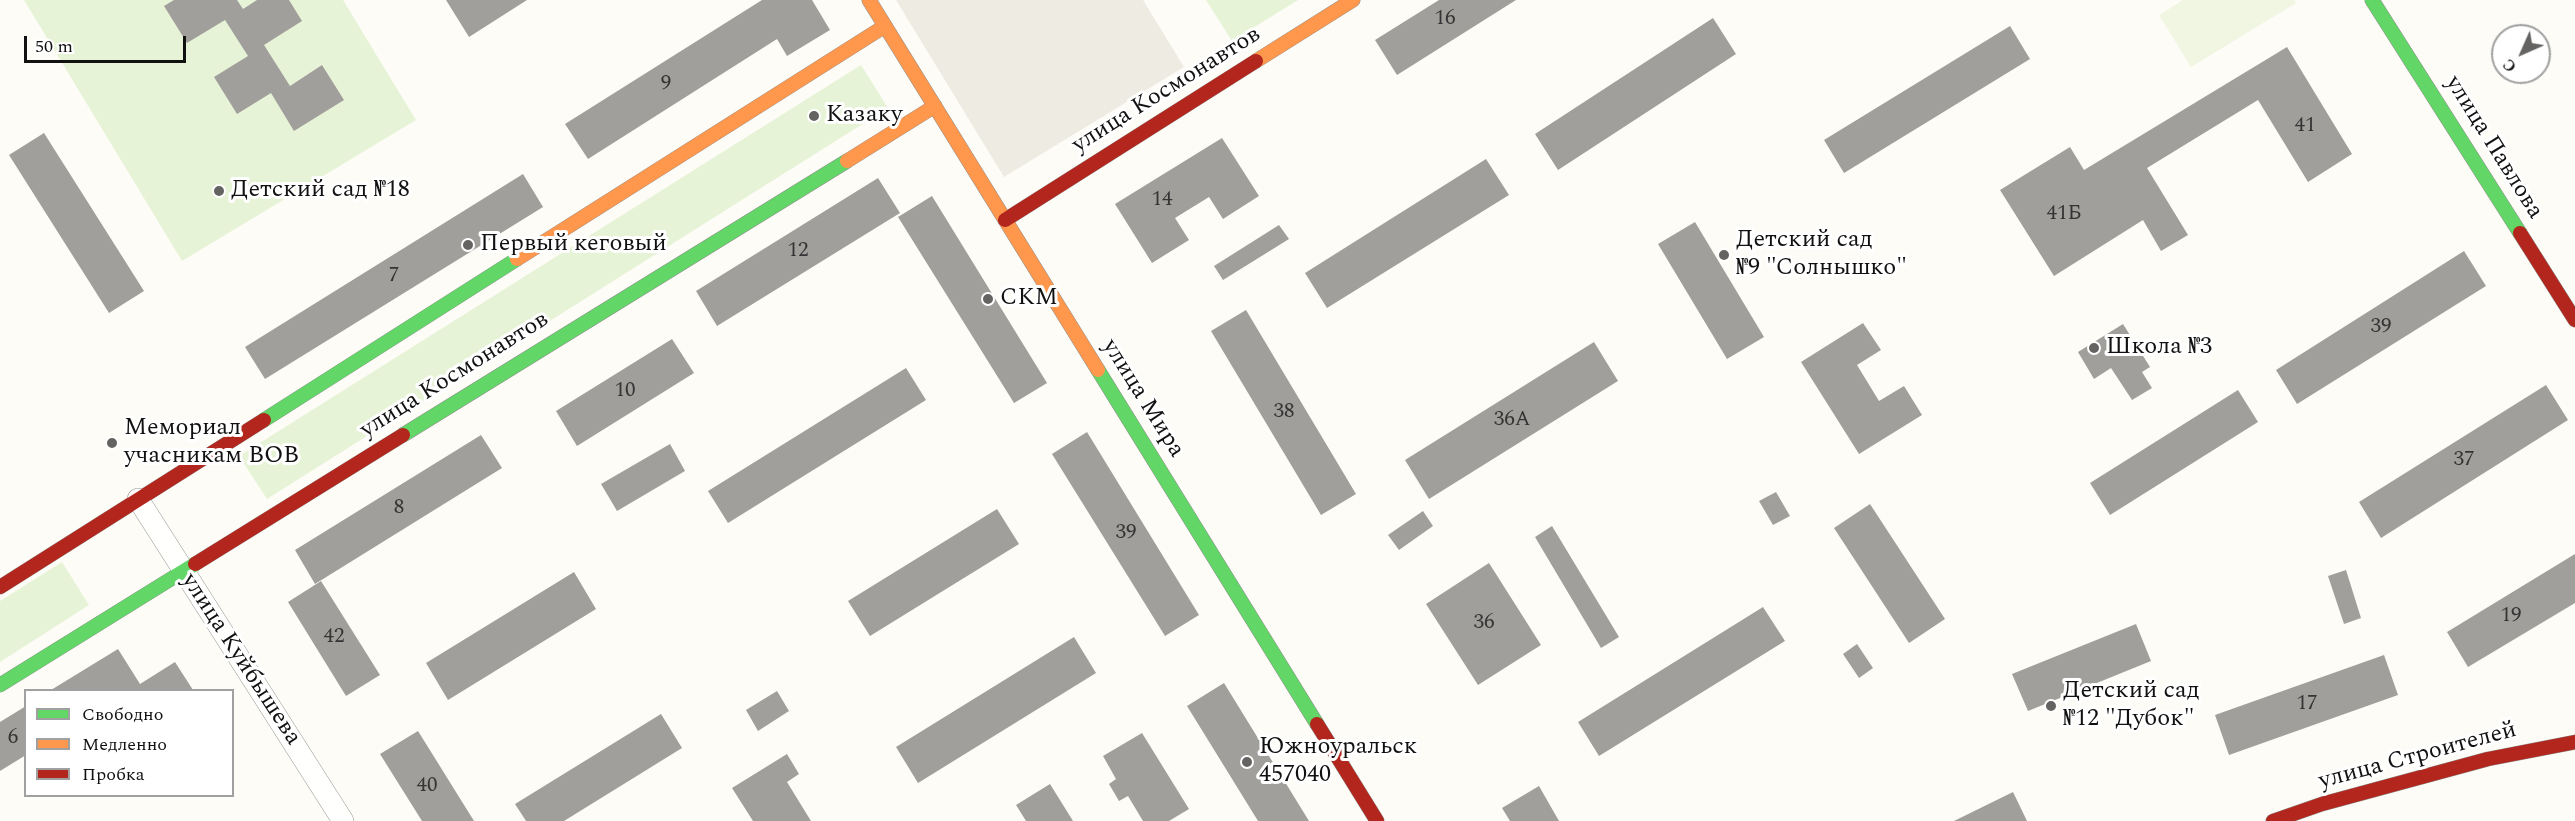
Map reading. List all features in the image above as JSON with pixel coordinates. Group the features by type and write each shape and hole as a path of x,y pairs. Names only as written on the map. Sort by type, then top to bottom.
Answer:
{"street":[{"name":"улица Мира","path":"869,0 1377,821"},
{"name":"улица Космонавтов","path":"1005,220 1353,0"},
{"name":"улица Павлова","path":"2373,0 2575,320"},
{"path":"0,587 885,26"},
{"name":"улица Космонавтов","path":"0,685 934,106"},
{"name":"улица Куйбышева","path":"138,499 343,821"},
{"name":"улица Строителей","path":"2273,821 2322,804 2488,759 2575,741"}],"green space":[{"name":"Детский сад №18","path":"24,0 343,0 416,120 182,261"},
{"path":"1206,0 1298,0 1232,41"},
{"path":"2183,0 2294,0 2296,3 2191,67 2159,15"},
{"path":"861,65 888,108 267,499 239,456"},
{"path":"62,562 89,605 0,662 0,601"}],"shaded area":[{"path":"896,0 1143,0 1184,67 1004,177"}],"building":[{"path":"174,0 237,0 243,9 257,0 289,0 302,21 264,45 290,86 322,65 344,100 294,131 271,93 237,114 214,77 248,56 225,20 187,43 164,6"},
{"path":"446,0 527,0 469,37"},
{"path":"762,0 812,0 830,30 787,56 777,39 588,159 565,124"},
{"path":"1439,0 1516,0 1397,75 1375,40"},
{"path":"1713,18 1736,54 1558,170 1535,134"},
{"path":"2010,26 2030,59 1844,173 1824,140"},
{"path":"2287,47 2352,154 2308,182 2258,100 2147,168 2188,235 2161,251 2143,220 2054,276 2000,190 2070,147 2084,170"},
{"path":"44,133 144,291 109,313 9,155"},
{"path":"1222,138 1259,196 1223,219 1209,197 1175,218 1189,240 1152,263 1115,204"},
{"path":"1486,159 1509,195 1327,308 1305,273"},
{"path":"523,174 543,207 265,379 245,347"},
{"path":"878,178 900,213 717,326 696,291"},
{"path":"932,196 1047,383 1014,403 898,217"},
{"path":"1695,222 1764,337 1727,359 1658,244"},
{"path":"1279,225 1289,239 1223,280 1214,266"},
{"path":"2464,251 2486,286 2297,404 2276,370"},
{"path":"1246,310 1356,494 1321,515 1211,331"},
{"path":"1863,323 1881,350 1857,365 1879,401 1904,386 1922,415 1859,454 1801,362"},
{"path":"2123,324 2150,367 2142,372 2152,388 2132,400 2111,368 2094,379 2078,352"},
{"path":"672,339 694,373 577,446 556,411"},
{"path":"1594,342 1618,381 1429,499 1405,460"},
{"path":"906,368 926,400 728,523 708,491"},
{"path":"2546,385 2568,420 2381,538 2359,502"},
{"path":"2238,390 2258,422 2110,515 2090,483"},
{"path":"1087,432 1199,615 1165,636 1052,454"},
{"path":"481,435 502,468 315,584 295,550"},
{"path":"670,444 685,471 617,511 601,484"},
{"path":"1776,492 1790,516 1773,525 1759,501"},
{"path":"1870,504 1945,619 1909,643 1834,528"},
{"path":"997,509 1019,544 870,636 848,601"},
{"path":"1423,511 1433,526 1399,550 1388,535"},
{"path":"1552,526 1619,637 1601,648 1535,537"},
{"path":"2575,554 2575,603 2468,667 2447,632"},
{"path":"1489,563 1541,645 1478,685 1426,604"},
{"path":"2346,570 2361,618 2344,624 2328,576"},
{"path":"574,572 596,609 448,700 426,663"},
{"path":"321,581 380,675 346,696 288,602"},
{"path":"1763,607 1785,641 1599,756 1578,722"},
{"path":"2136,624 2151,661 2028,711 2012,674"},
{"path":"1074,637 1096,673 918,783 896,747"},
{"path":"1857,644 1873,668 1859,678 1843,654"},
{"path":"118,649 140,684 175,662 192,689 53,689"},
{"path":"2384,655 2398,695 2229,755 2215,715"},
{"path":"1224,683 1309,821 1258,821 1187,706"},
{"path":"777,691 789,711 758,731 746,710"},
{"path":"24,707 24,756 0,771 0,722"},
{"path":"661,714 682,748 564,821 526,821 515,804"},
{"path":"418,731 474,821 422,821 380,754"},
{"path":"1142,733 1189,809 1169,821 1143,821 1128,796 1119,801 1109,784 1116,779 1103,756"},
{"path":"787,754 799,774 787,782 811,821 753,821 732,788"},
{"path":"1050,784 1073,821 1026,821 1016,805"},
{"path":"1539,786 1559,821 1510,821 1502,808"},
{"path":"2013,792 2027,821 1954,821"}],"traffic: fast":[{"path":"2372,0 2520,233"},
{"path":"403,435 847,161"},
{"path":"264,420 517,259"},
{"path":"1098,370 1317,724"},
{"path":"0,685 195,564"}],"traffic: slow":[{"path":"869,0 1098,370"},
{"path":"1256,61 1353,0"},
{"path":"517,259 885,26"},
{"path":"847,161 935,106"}],"traffic: jam":[{"path":"1005,220 1256,61"},
{"path":"2520,233 2575,320"},
{"path":"0,587 264,420"},
{"path":"195,564 403,435"},
{"path":"1317,724 1377,821"},
{"path":"2273,821 2322,804 2488,759 2575,742"}],"place":[{"name":"Казаку","path":"814,116"},
{"name":"Детский сад №18","path":"219,191"},
{"name":"Первый кеговый","path":"468,245"},
{"name":"Детский сад №9 \"Солнышко\"","path":"1724,255"},
{"name":"СКМ","path":"988,299"},
{"name":"Школа №3","path":"2094,348"},
{"name":"Мемориал учасникам ВОВ","path":"112,443"},
{"name":"Детский сад №12 \"Дубок\"","path":"2051,706"},
{"name":"Южноуральск 457040","path":"1247,762"}]}
